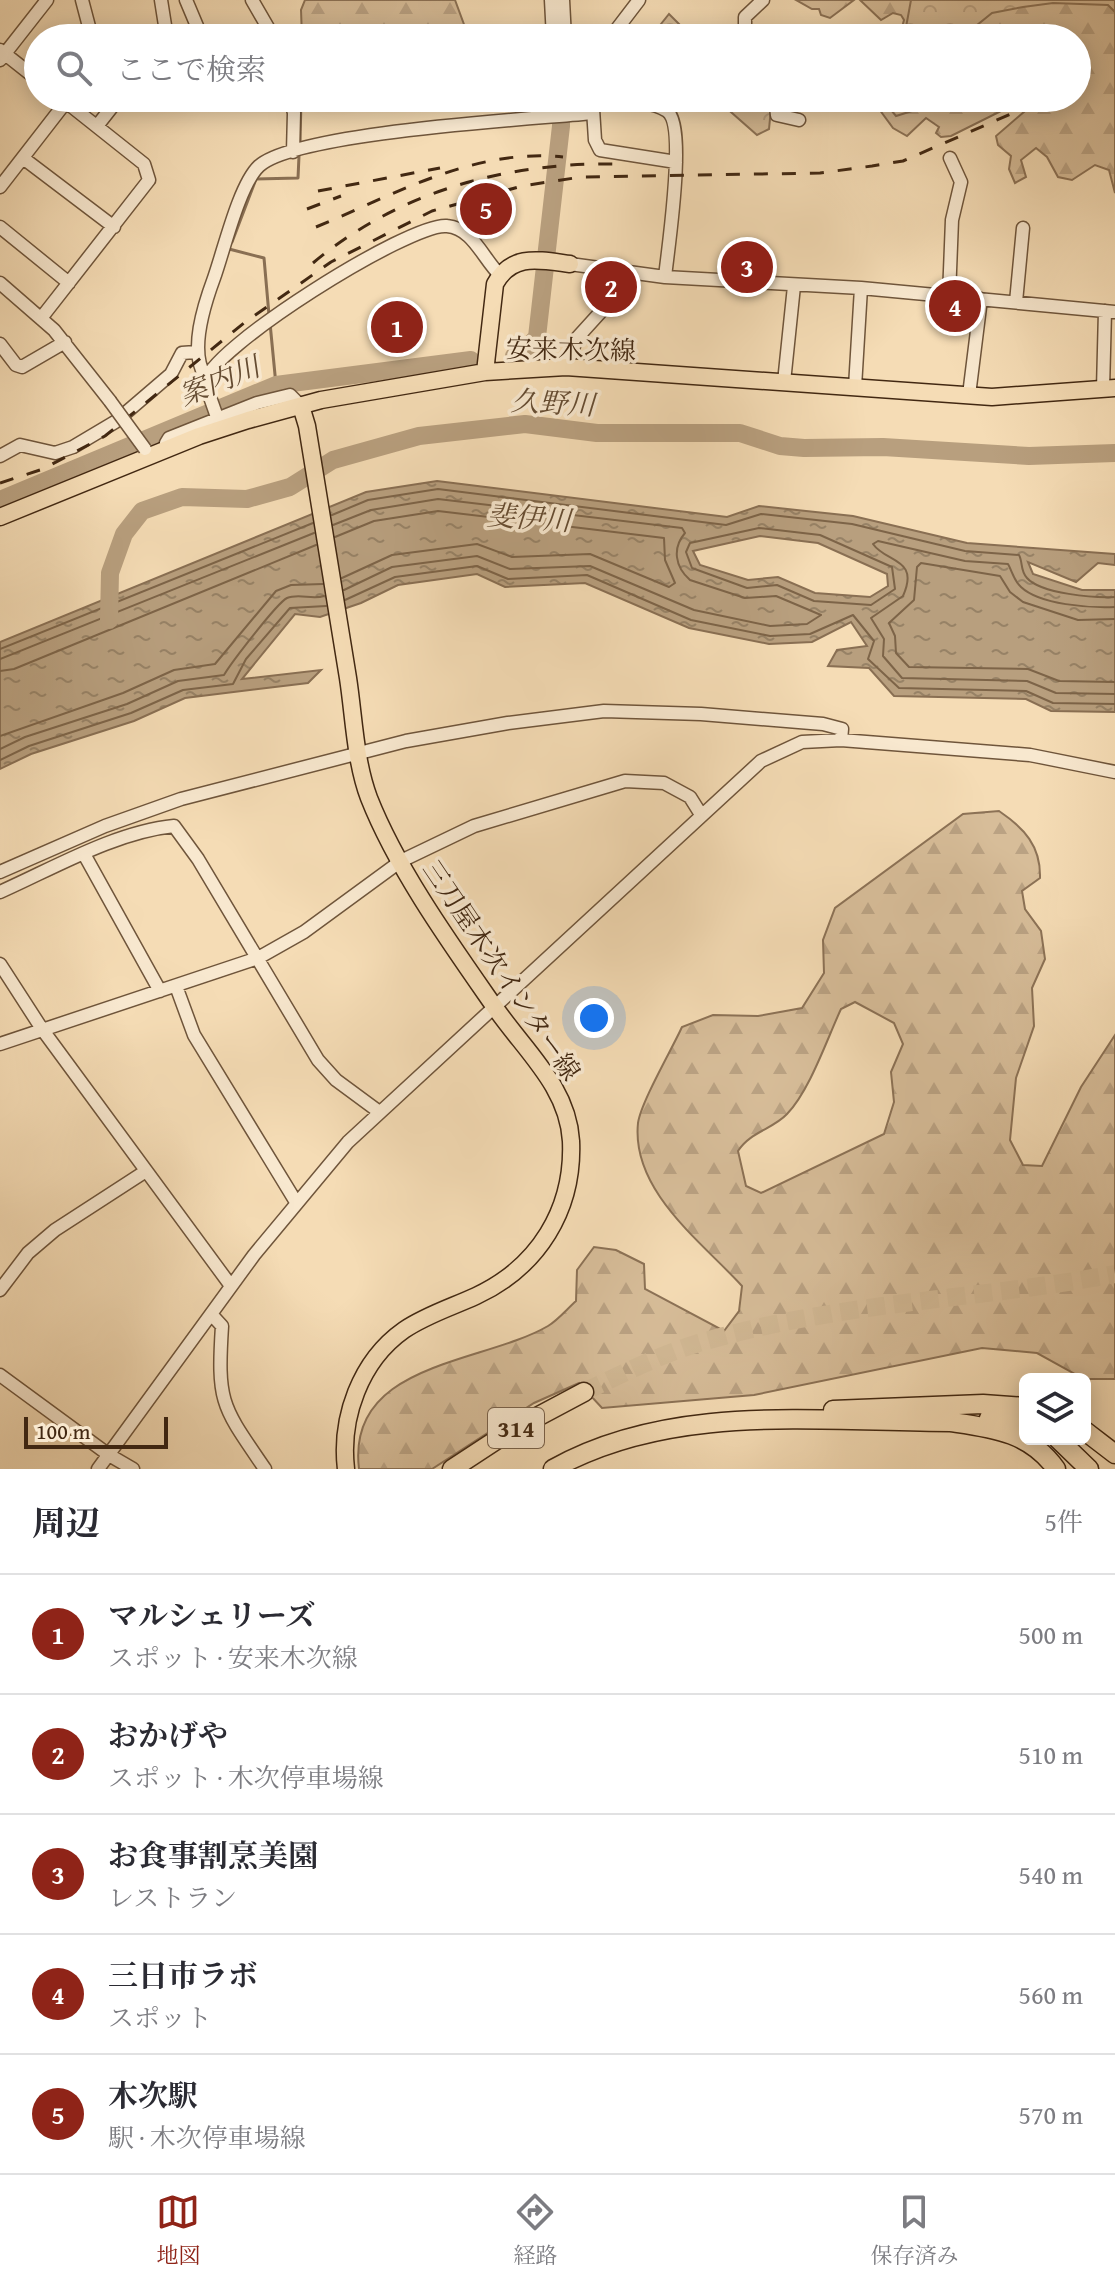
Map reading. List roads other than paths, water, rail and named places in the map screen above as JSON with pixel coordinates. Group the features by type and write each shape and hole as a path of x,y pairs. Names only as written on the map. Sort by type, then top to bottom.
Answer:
{"highway":[{"name":"314","path":"452,1469 507,1433 584,1392"},
{"path":"537,1469 580,1446 668,1419 716,1413 983,1404 1019,1407"},
{"path":"951,1422 978,1417 1019,1423"},
{"path":"553,1469 581,1453 673,1427 720,1422 951,1422 1004,1431 1027,1440 1043,1451 1056,1469"},
{"path":"1091,1436 1115,1454"},
{"path":"1064,1445 1089,1469"},
{"path":"1079,1445 1101,1469"}],"main road":[{"path":"485,372 495,284 500,275 508,265 543,261 570,264"},
{"name":"安来木次線","path":"0,517 147,452 168,448 248,420 301,406 485,372 566,367 969,395 1109,388"},
{"name":"三刀屋木次インター線","path":"301,406 307,426 368,794 401,861 495,1008 533,1054 565,1110 571,1139 567,1193 550,1231 525,1264 478,1295 404,1330 381,1350 365,1374 345,1423 346,1469"}],"street":[{"path":"27,24 47,0"},
{"path":"82,0 88,24"},
{"path":"161,0 163,24"},
{"path":"186,0 196,24"},
{"path":"192,15 197,10 195,0"},
{"path":"252,0 266,24"},
{"path":"551,0 556,24"},
{"path":"559,24 563,0"},
{"path":"621,24 639,0"},
{"path":"745,24 745,17 763,0"},
{"path":"24,28 2,55 24,70"},
{"path":"0,187 57,112"},
{"path":"42,317 149,180 144,164 81,112"},
{"path":"97,126 108,112"},
{"path":"292,112 293,152"},
{"path":"557,112 558,116"},
{"path":"215,411 196,352 211,286 253,174 265,162 293,152 445,126 558,116 570,112"},
{"path":"593,112 595,140 600,150 676,162"},
{"path":"665,277 678,129 669,112"},
{"path":"777,112 777,115 799,120"},
{"path":"23,158 114,227"},
{"path":"949,296 952,220 961,182 950,158"},
{"path":"205,376 258,329 341,273 421,231 442,226 457,228 470,236 500,275"},
{"path":"0,227 69,283"},
{"path":"1016,302 1023,228"},
{"path":"570,264 665,277 861,288 1110,312 1109,388"},
{"path":"566,367 577,338 626,284 631,273"},
{"path":"0,283 42,317 65,342 147,452"},
{"path":"784,382 794,286"},
{"path":"855,387 861,288"},
{"path":"969,395 981,299"},
{"path":"0,344 16,365 22,367 65,342"},
{"path":"0,456 20,445 55,453 73,447 115,422 171,374 182,353 196,352"},
{"path":"168,448 169,438 215,411 286,395 296,397 301,406"},
{"path":"0,872 105,826 181,799 359,750 508,723 604,711 701,714 823,724 842,729 841,740"},
{"path":"98,1469 296,1202 378,1111 495,1008 748,770 773,753 802,742 841,740 1030,755 1115,772"},
{"path":"0,1044 258,958 304,932 401,861 474,826 625,781 664,783 690,797 700,813"},
{"path":"0,892 84,854 157,828 174,826 318,1060 336,1080 378,1111"},
{"path":"84,854 160,991"},
{"path":"0,964 42,1029 231,1286"},
{"path":"176,986 194,1035 296,1202"},
{"path":"0,1290 28,1253 55,1230 146,1171"},
{"path":"211,1314 222,1326 221,1396 233,1422 265,1469"},
{"path":"0,1375 109,1455 133,1469"}],"water":[{"name":"斐伊川","path":"437,481 727,517 759,506 853,516 967,543 1115,554 1115,565 1098,563 1076,582 1028,562 1033,574 1082,590 1115,590 1115,712 1051,711 1026,699 894,696 869,668 828,666 837,650 867,646 851,622 812,642 769,644 689,628 585,583 505,587 477,574 398,585 361,603 320,617 295,614 242,679 321,670 308,683 185,698 134,721 31,754 0,769 0,642 366,492","holes":["760,536 818,543 887,574 888,586 870,597 815,593 778,577 748,580 700,565 693,551"]}],"waterway":[{"path":"300,145 301,112"},
{"name":"案内川","path":"514,356 524,352 537,337 561,112"},
{"path":"232,242 256,179 298,178 299,156"},
{"path":"229,249 264,258 269,315"},
{"path":"270,323 276,385"},
{"name":"案内川","path":"0,500 276,385 471,360"},
{"name":"久野川","path":"109,620 110,573 124,534 142,511 182,497 247,499 290,487 333,460 419,436 525,424 597,433 740,433 780,446 804,448 883,447 1029,456 1115,453"}],"tunnel":[{"path":"584,1392 679,1350 762,1327 863,1309 1115,1274"}],"railway":[{"path":"0,483 43,469 105,436 244,323 331,262 432,211 522,186 581,177 820,173 903,161 1015,112"},
{"path":"316,227 406,188 467,166 530,156 563,157"},
{"path":"313,263 381,217 456,186 536,168 618,164"},
{"path":"318,191 440,168"},
{"path":"307,209 341,196"}],"place":[{"name":"木次駅","path":"486,209"},
{"name":"お食事割烹美園","path":"747,267"},
{"name":"おかげや","path":"611,287"},
{"name":"三日市ラボ","path":"955,306"},
{"name":"マルシェリーズ","path":"397,327"}]}
